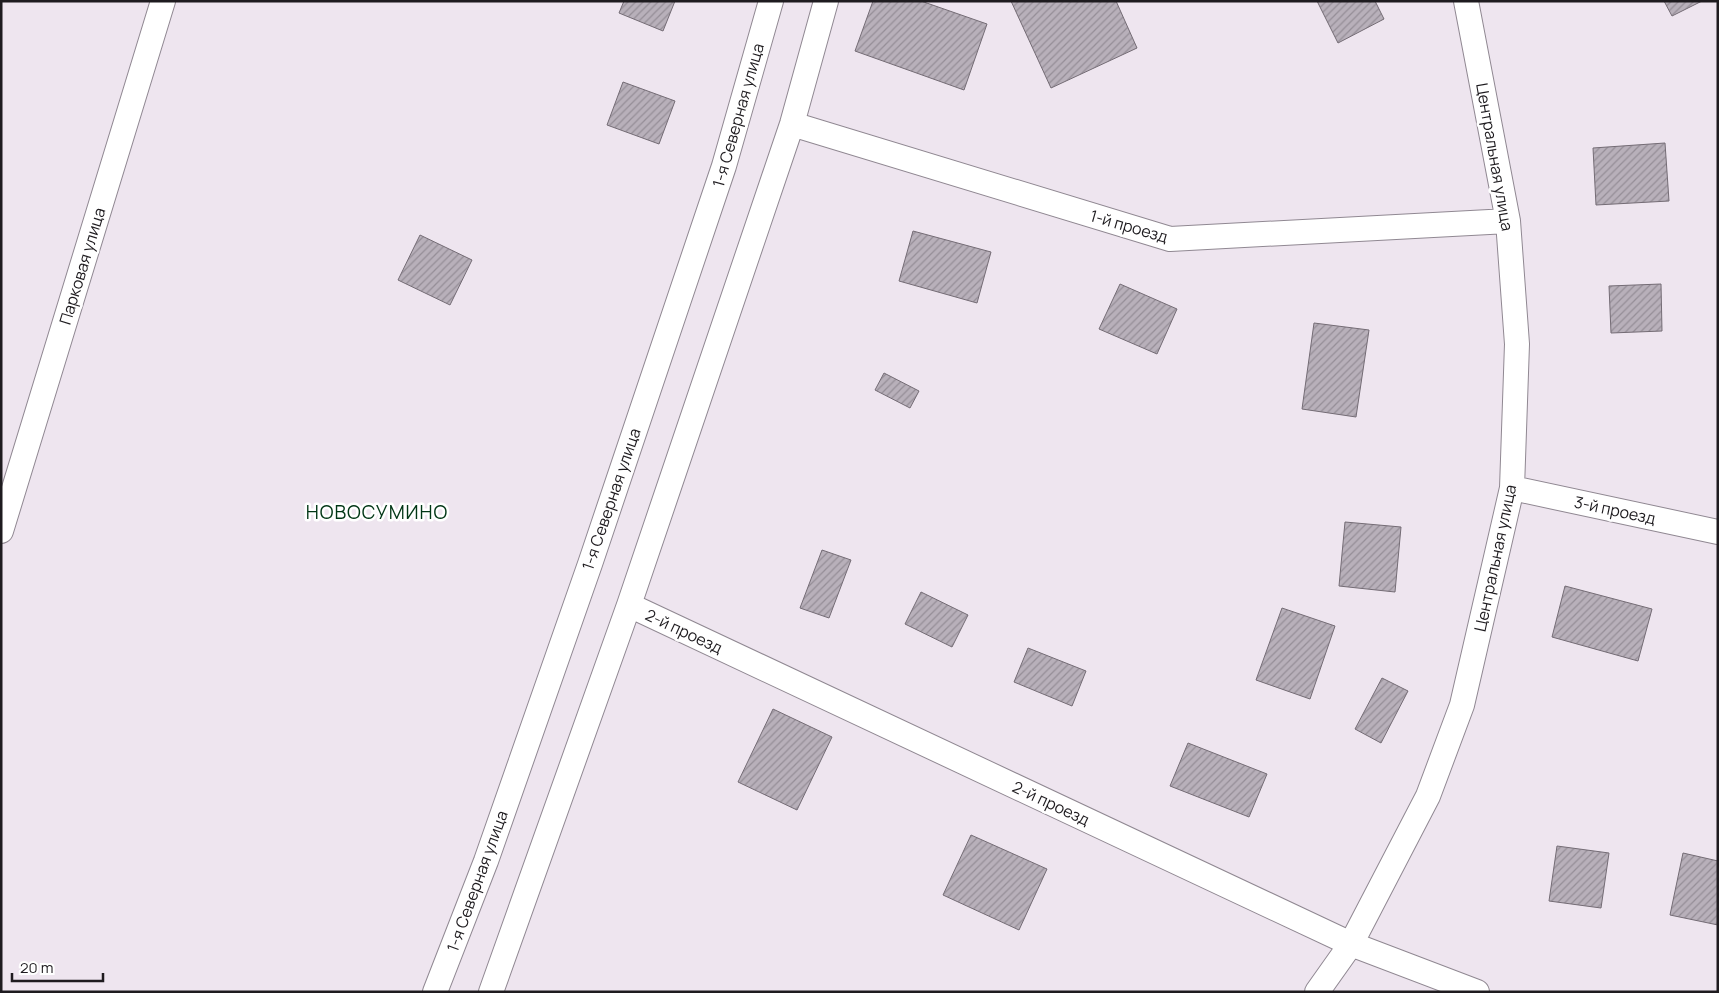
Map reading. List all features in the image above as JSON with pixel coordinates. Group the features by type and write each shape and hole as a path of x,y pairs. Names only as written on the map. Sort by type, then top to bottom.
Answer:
{"street":[{"name":"Парковая улица","path":"1,531 163,1"},
{"name":"1-я Северная улица","path":"435,992 486,861 590,564 712,204 771,1"},
{"path":"491,992 629,605 792,124 826,1"},
{"name":"Центральная улица","path":"1317,992 1351,944 1428,796 1462,705 1512,488 1517,344 1508,221 1466,1"},
{"name":"1-й проезд","path":"792,124 1170,239 1508,221"},
{"name":"3-й проезд","path":"1512,488 1718,532"},
{"name":"2-й проезд","path":"629,605 1351,944 1477,992"}],"building":[{"path":"624,1 675,1 663,31 619,13"},
{"path":"873,1 921,1 987,24 964,90 855,51"},
{"path":"1011,1 1116,1 1137,48 1051,88"},
{"path":"1317,1 1375,1 1384,19 1338,43"},
{"path":"1664,1 1702,1 1672,16"},
{"path":"623,82 675,101 659,144 607,125"},
{"path":"1665,143 1669,201 1596,205 1593,148"},
{"path":"913,231 991,252 977,303 899,281"},
{"path":"420,235 472,260 450,305 398,280"},
{"path":"1120,284 1177,309 1157,354 1099,329"},
{"path":"1661,284 1662,331 1611,333 1609,286"},
{"path":"1314,323 1369,330 1356,417 1302,409"},
{"path":"884,373 919,391 910,408 875,390"},
{"path":"1345,522 1401,527 1395,592 1339,586"},
{"path":"822,550 851,560 829,618 800,608"},
{"path":"1565,586 1652,609 1638,661 1552,637"},
{"path":"921,592 968,615 952,647 905,624"},
{"path":"1282,608 1335,626 1310,699 1256,680"},
{"path":"1028,648 1086,671 1072,706 1014,682"},
{"path":"1382,678 1408,691 1381,743 1355,729"},
{"path":"773,709 832,737 797,810 738,782"},
{"path":"1188,743 1267,774 1249,817 1170,786"},
{"path":"971,835 1047,869 1019,930 943,895"},
{"path":"1557,846 1609,853 1601,908 1549,901"},
{"path":"1683,853 1718,861 1718,925 1670,915"}],"district":[{"name":"НОВОСУМИНО","path":"377,512"}]}
